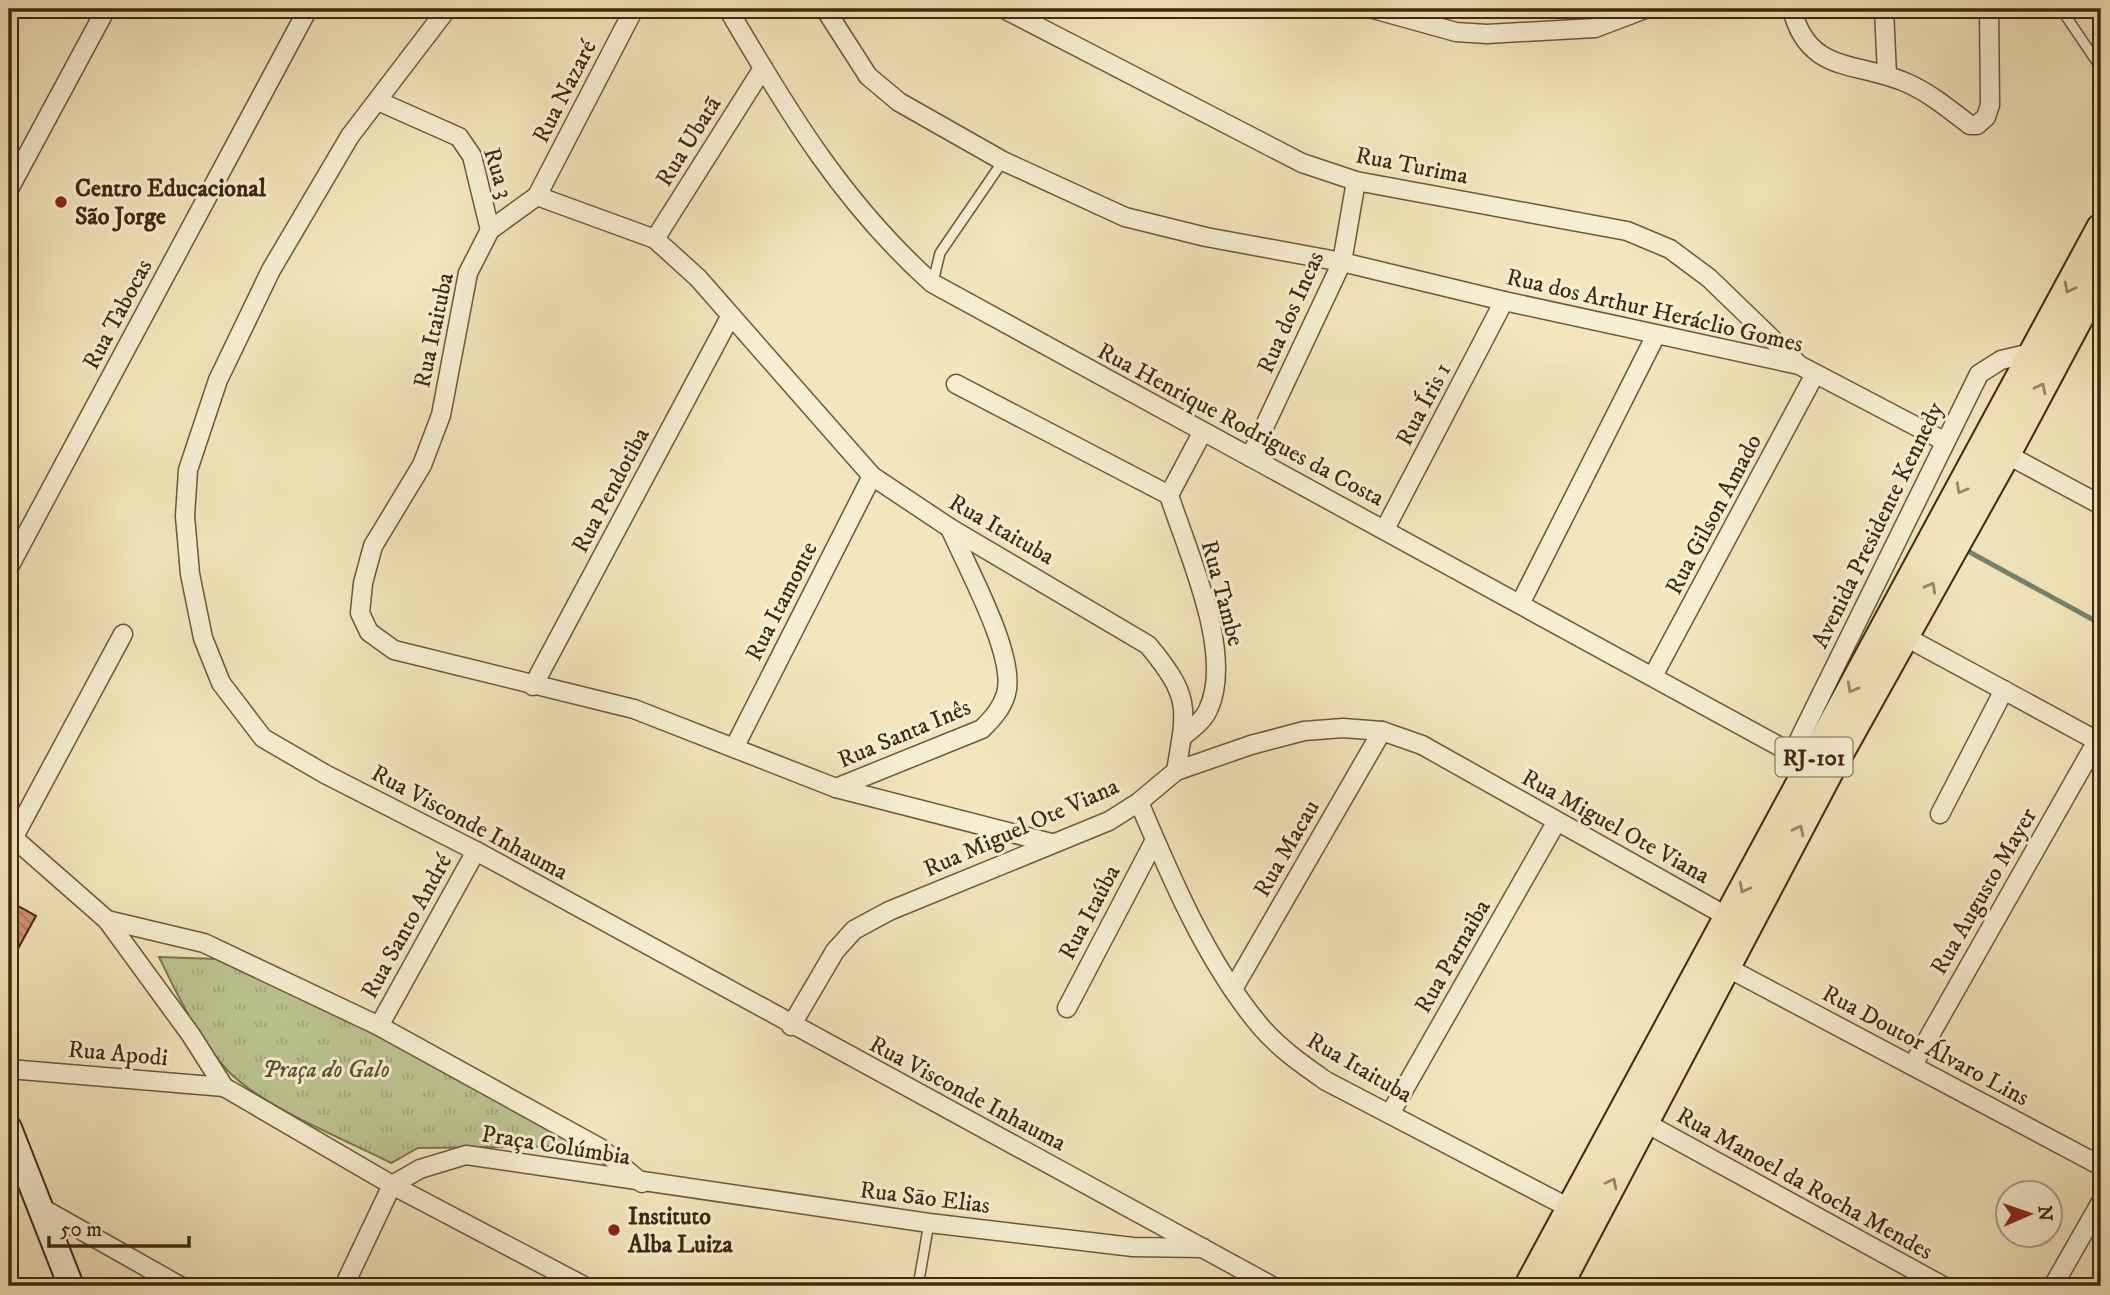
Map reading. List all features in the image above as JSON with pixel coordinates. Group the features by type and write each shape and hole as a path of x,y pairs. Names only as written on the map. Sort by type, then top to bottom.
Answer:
{"main road":[{"name":"RJ-101","path":"1558,1286 1581,1215 1728,917 2101,228"},
{"name":"RJ-101","path":"1529,1286 1644,1122 1728,968 1810,763 1904,636 2100,281"},
{"path":"9,1128 71,1286"}],"street":[{"path":"9,189 106,9"},
{"name":"Rua Tabocas","path":"9,567 309,9"},
{"name":"Rua Visconde Inhauma","path":"447,9 350,136 271,270 219,380 188,470 185,516 190,574 203,638 221,683 263,738 325,774 476,851 791,1026 1203,1248 1241,1278 1272,1286"},
{"name":"Rua Nazaré","path":"537,196 634,9"},
{"name":"Rua Henrique Rodrigues da Costa","path":"728,9 762,68 848,198 891,246 932,283 1810,763"},
{"name":"Rua dos Arthur Heráclio Gomes","path":"825,9 868,76 899,102 1003,161 1125,217 1206,237 1342,262 1504,301 1799,365 1944,440"},
{"name":"Rua Turima","path":"1004,9 1301,163 1356,181 1627,231 1670,249 1709,278 1799,365"},
{"path":"1373,9 1456,32 1488,34 1595,28 1645,9"},
{"path":"1792,9 1796,27 1807,45 1843,64 1864,72 1887,75 1928,94 1970,125 1980,124 1990,104 1989,9"},
{"path":"1884,9 1887,75"},
{"name":"Rua Ubatã","path":"655,239 762,68"},
{"name":"Rua 3","path":"378,101 458,137 472,156 489,230"},
{"name":"Rua dos Incas","path":"1250,457 1342,262 1356,181"},
{"name":"Rua Itaituba","path":"1051,843 836,789 634,709 394,650 369,632 360,613 363,583 373,546 422,465 441,415 468,273 489,230 537,196 655,239 698,278 872,476 950,528 1148,645 1172,674 1184,701 1182,737 1176,771"},
{"name":"Rua Íris 1","path":"1385,529 1504,301"},
{"name":"Rua Pendotiba","path":"533,686 730,317"},
{"path":"1520,604 1656,335"},
{"name":"Avenida Presidente Kennedy","path":"1810,763 1944,440 1979,374 2001,360 2035,352"},
{"name":"Rua Gilson Amado","path":"1654,676 1815,374"},
{"path":"956,384 1169,495 1202,433"},
{"path":"2006,454 2101,505"},
{"name":"Rua Itamonte","path":"734,748 872,476"},
{"name":"Rua Tambe","path":"1169,495 1212,629 1217,657 1208,710 1197,725 1182,737"},
{"name":"Rua Santa Inês","path":"836,789 963,739 982,729 997,714 1002,704 1008,670 1002,648 950,528"},
{"path":"123,634 10,840 107,920 191,1035 224,1087 392,1185 584,1286"},
{"path":"1904,636 2099,742"},
{"path":"1940,814 2004,690"},
{"name":"Rua Miguel Ote Viana","path":"791,1026 835,951 853,930 889,911 1110,821 1139,802 1176,771 1251,745 1304,731 1343,728 1382,731 1422,745 1728,917"},
{"name":"Rua Macau","path":"1233,989 1382,731"},
{"name":"Rua Augusto Mayer","path":"1913,1065 2099,742"},
{"name":"Rua Itaituba","path":"1139,802 1155,840 1233,989 1261,1026 1289,1055 1326,1081 1581,1215"},
{"name":"Rua Parnaiba","path":"1390,1114 1557,821"},
{"name":"Rua Itaúba","path":"1067,1008 1155,840"},
{"name":"Rua Santo André","path":"379,1026 476,851"},
{"name":"Praça Colúmbia","path":"107,920 204,943 379,1026 600,1148 621,1162 642,1183"},
{"name":"Rua Doutor Álvaro Lins","path":"1728,968 2100,1164"},
{"name":"Rua Apodi","path":"9,1069 224,1087"},
{"name":"Rua Manoel da Rocha Mendes","path":"1644,1122 1944,1286"},
{"name":"Praça Colúmbia","path":"392,1185 420,1168 466,1155 642,1183"},
{"name":"Rua Sāo Elias","path":"642,1183 929,1223 1133,1247 1203,1248"},
{"path":"344,1286 392,1185"},
{"path":"2053,1286 2101,1202"},
{"path":"42,1208 180,1286"}],"lane":[{"path":"2061,9 2101,68"},
{"path":"932,283 940,253 1003,161"},
{"path":"918,1286 929,1223"}],"green space":[{"name":"Praça do Galo","path":"159,957 217,959 347,1019 590,1146 418,1148 391,1163 283,1110 243,1085 217,1058 198,1031"}],"building":[{"path":"9,901 36,916 9,965"}],"waterway":[{"path":"1964,549 2101,624"}],"place":[{"name":"Centro Educacional São Jorge","path":"61,202"},
{"name":"Instituto Alba Luiza","path":"614,1230"}]}
